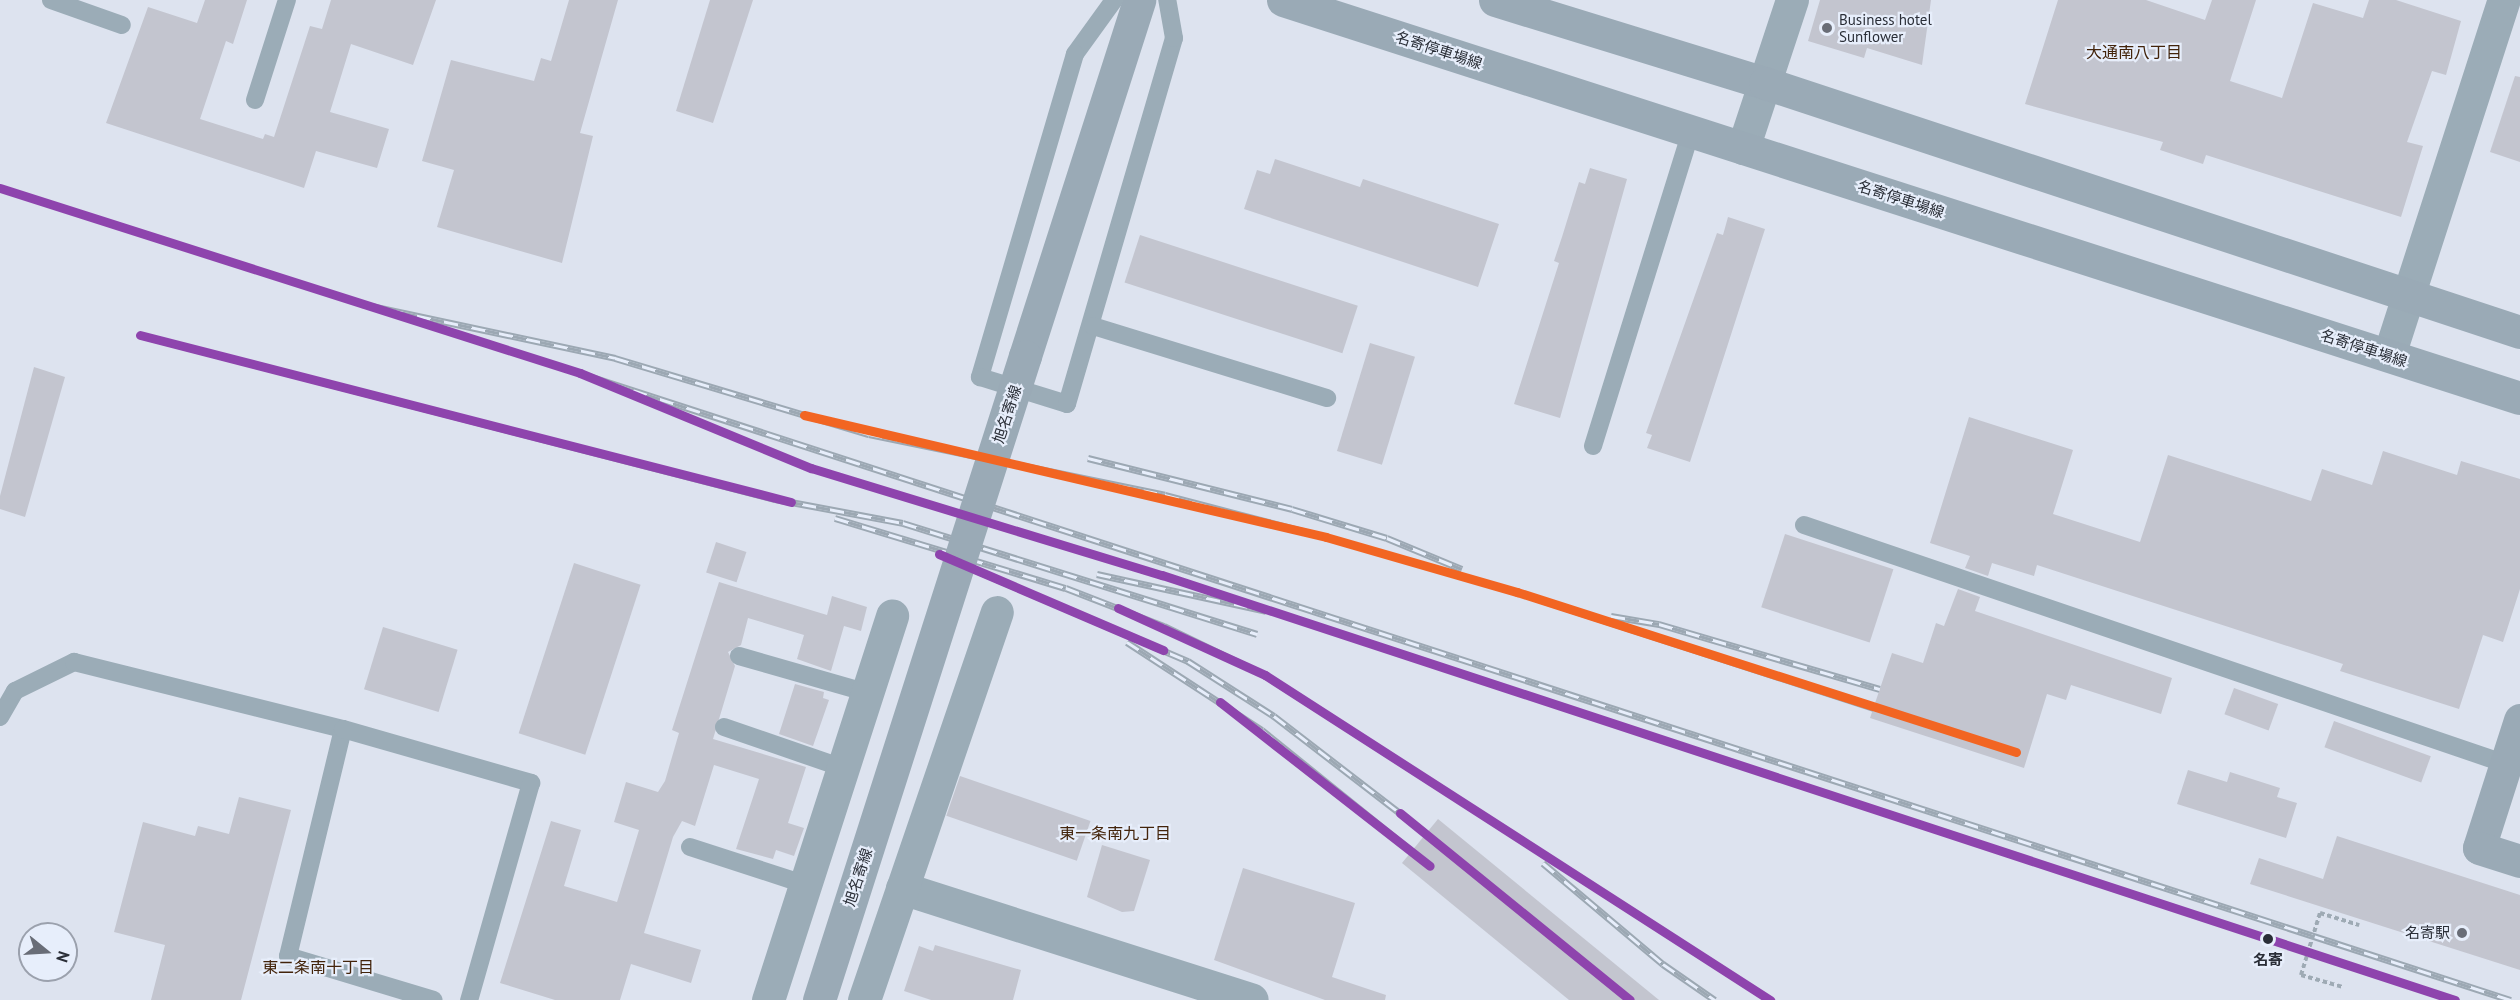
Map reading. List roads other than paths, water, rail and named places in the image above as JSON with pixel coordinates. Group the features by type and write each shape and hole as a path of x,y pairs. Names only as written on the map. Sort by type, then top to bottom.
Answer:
{"main road":[{"name":"旭名寄線","path":"819,1000 1139,0"},
{"name":"名寄停車場線","path":"1283,0 2520,398"},
{"path":"1495,0 1765,83 2520,332"},
{"path":"2520,720 2479,848 2520,861"}],"street":[{"path":"1743,148 1792,0"},
{"path":"2389,356 2503,4"},
{"path":"864,1000 997,612"},
{"path":"768,1000 892,615"},
{"path":"902,888 1252,1000"}],"lane":[{"path":"51,0 122,24"},
{"path":"255,100 287,0"},
{"path":"1114,0 1075,54 980,377 1067,404 1093,326 1174,38 1167,0"},
{"path":"1593,446 1691,131"},
{"path":"1093,326 1327,398"},
{"path":"1804,525 2506,764"},
{"path":"739,656 868,693"},
{"path":"0,717 15,691 74,662 343,729 531,783 469,1000"},
{"path":"724,728 843,768"},
{"path":"343,729 288,956 434,1000"},
{"path":"690,848 804,884"}],"railway":[{"path":"362,304 615,358 869,434 1165,495 1326,537 1517,592 1874,708"},
{"path":"140,335 775,499 903,523 1257,634"},
{"path":"580,373 2511,1000"},
{"path":"1088,458 1292,509 1387,538 1462,569"},
{"path":"835,518 1066,588 1164,626 1265,675 1770,1000"},
{"path":"964,565 1188,661 1274,716 1426,833"},
{"path":"1097,574 1266,611"},
{"path":"1611,616 1659,624 1880,689"},
{"path":"1127,642 1262,730 1412,851"},
{"path":"1543,863 1663,964 1715,1000"}],"place":[{"name":"Business hotel Sunflower","path":"1827,28"},
{"name":"名寄駅","path":"2462,933"},
{"name":"名寄","path":"2268,939"}],"district":[{"name":"大通南八丁目","path":"2134,52"},
{"name":"東一条南九丁目","path":"1115,833"},
{"name":"東二条南十丁目","path":"318,967"}]}
